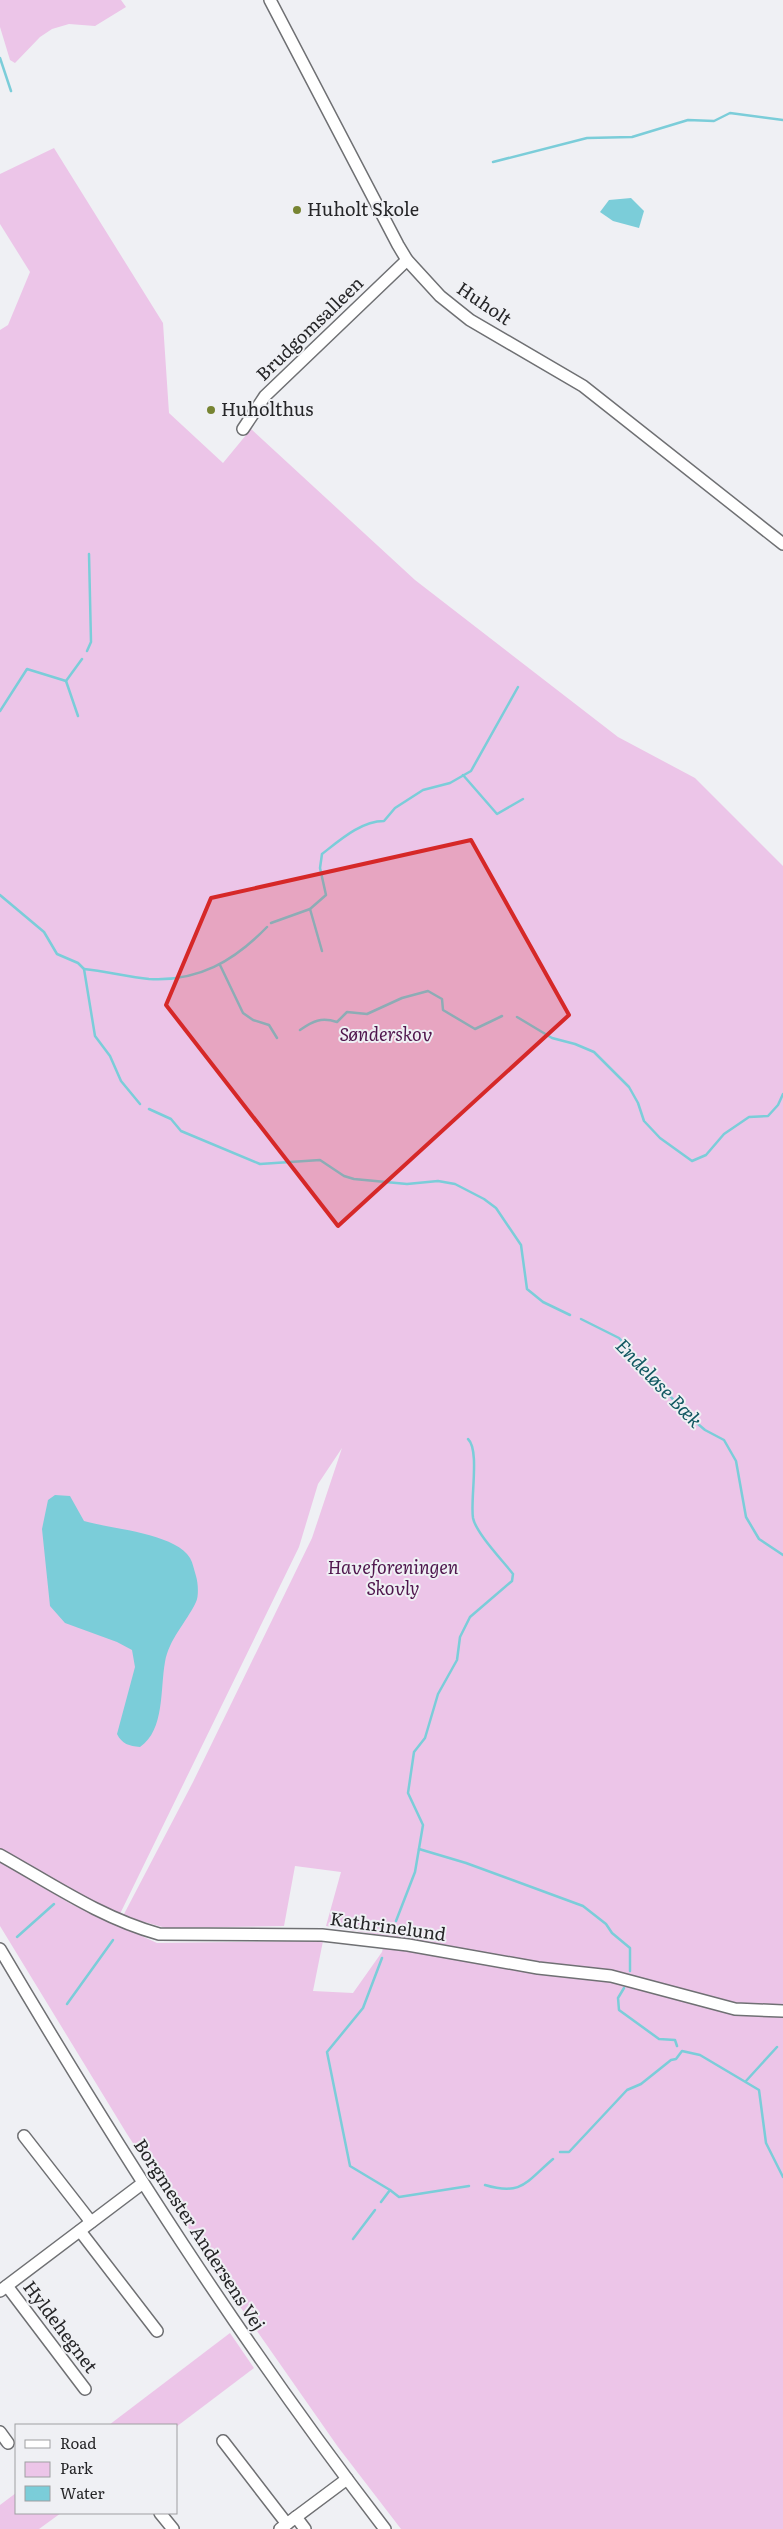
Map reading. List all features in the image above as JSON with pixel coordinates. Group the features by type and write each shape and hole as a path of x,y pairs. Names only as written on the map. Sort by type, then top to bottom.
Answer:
{"street":[{"name":"Huholt","path":"270,0 341,138 407,260 440,296 470,320 583,386 783,544"},
{"name":"Brudgomsalleen","path":"243,429 265,396 407,260"},
{"name":"Kathrinelund","path":"0,1856 92,1907 136,1928 159,1934 322,1935 408,1946 538,1968 611,1976 735,2009 783,2011"},
{"name":"Borgmester Andersens Vej","path":"0,1948 60,2050 143,2183 247,2342 385,2529"},
{"path":"24,2136 91,2222"},
{"name":"Hyldehegnet","path":"85,2389 3,2289 143,2183"},
{"path":"80,2231 157,2331"},
{"path":"0,2432 8,2443"},
{"path":"223,2441 288,2523 305,2529"},
{"path":"288,2523 347,2479"},
{"path":"161,2514 173,2529"}],"highlighted area":[{"path":"471,840 569,1015 338,1226 166,1005 211,898"}],"green space":[{"path":"0,0 121,0 126,7 95,26 69,24 52,29 40,37 15,63 10,60 0,27"},
{"name":"Sønderskov","path":"54,148 163,323 169,413 223,463 251,429 415,580 618,737 695,778 783,866 783,2529 401,2529 338,2447 241,2308 127,2134 0,1926 0,1862 71,1904 157,1943 323,1941 313,1991 353,1993 382,1952 386,1936 326,1926 341,1872 295,1866 284,1926 166,1928 123,1916 193,1782 312,1538 342,1448 318,1484 299,1547 118,1918 0,1848 0,330 8,325 30,272 0,224 0,174"},
{"path":"230,2333 254,2368 178,2425 110,2424"},
{"path":"15,2494 15,2514 60,2514 39,2529 0,2529 0,2505"}],"water":[{"path":"631,198 644,211 639,228 613,221 600,212 609,200"},
{"path":"55,1495 70,1496 84,1521 157,1537 182,1550 193,1564 197,1582 197,1599 170,1646 165,1662 158,1720 148,1740 140,1747 126,1744 117,1734 135,1667 132,1650 117,1642 65,1623 50,1606 42,1529 48,1500"}],"waterway":[{"path":"0,58 11,91"},
{"path":"493,162 587,138 632,137 688,120 714,121 730,113 783,120"},
{"path":"87,651 91,642 89,554"},
{"path":"0,711 27,669 66,681 82,659"},
{"path":"66,681 78,716"},
{"path":"271,923 310,909 326,895 320,868 322,854 336,843 351,832 367,824 384,821 395,808 423,790 450,783 471,771 518,687"},
{"path":"463,775 497,814 523,799"},
{"name":"Endeløse Bæk","path":"0,895 44,932 57,954 78,963 84,969 95,1036 110,1056 121,1081 140,1104"},
{"path":"310,909 322,951"},
{"path":"84,969 149,979 183,977 199,973 228,959 242,950 267,927"},
{"path":"220,965 243,1013 253,1020 269,1025 277,1038"},
{"path":"300,1030 317,1021 337,1022 347,1012 367,1014 402,998 428,991 442,999 443,1010 475,1029 502,1016"},
{"path":"517,1017 552,1038 575,1044 594,1052 629,1087 638,1103 644,1121 660,1138 692,1161 706,1155 724,1134 749,1117 768,1116 778,1105 783,1094"},
{"name":"Endeløse Bæk","path":"149,1109 171,1119 181,1131 260,1164 320,1160 344,1176 354,1179 407,1184 438,1181 455,1184 484,1199 496,1208 521,1245 527,1289 543,1302 570,1315"},
{"name":"Endeløse Bæk","path":"581,1319 619,1338 685,1413 705,1430 724,1440 736,1461 746,1517 759,1539 783,1555"},
{"path":"396,1921 415,1872 423,1825 408,1793 414,1752 425,1738 438,1694 457,1660 460,1637 470,1617 512,1581 513,1574 484,1539 473,1518 474,1464 472,1445 468,1439"},
{"path":"419,1849 466,1863 583,1906 606,1924 612,1933 630,1948 630,1971"},
{"path":"17,1937 54,1904"},
{"path":"67,2004 113,1940"},
{"path":"381,2202 390,2190 350,2166 327,2052 363,2008 382,1958"},
{"path":"624,1988 618,1998 619,2010 659,2039 675,2040 677,2046"},
{"path":"746,2081 777,2047"},
{"path":"560,2152 569,2152 627,2090 641,2084 671,2060 676,2059 682,2051 700,2055 759,2090 766,2143 783,2177"},
{"path":"485,2185 507,2189 516,2188 523,2185 553,2159"},
{"path":"390,2190 399,2197 469,2186"},
{"path":"353,2239 375,2210"}],"place":[{"name":"Huholt Skole","path":"297,210"},
{"name":"Huholthus","path":"211,410"}],"park label":[{"name":"Haveforeningen Skovly","path":"393,1578"}]}
